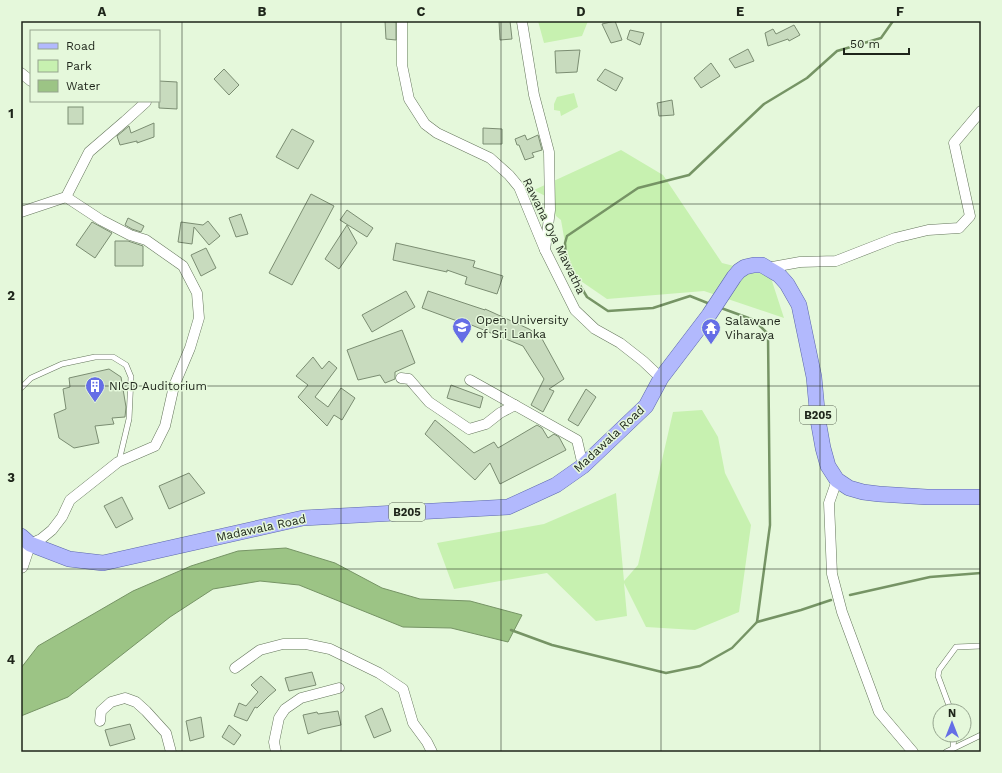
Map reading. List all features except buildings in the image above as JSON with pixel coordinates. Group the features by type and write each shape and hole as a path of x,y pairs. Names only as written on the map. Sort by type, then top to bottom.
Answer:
{"main road":[{"name":"Madawala Road","path":"26,540 69,559 103,563 303,518 508,507 556,485 583,466 646,406 661,378 710,315 739,271 754,265 768,268"},
{"name":"B205","path":"768,268 779,275 787,284 799,305 814,377 818,420 823,448 828,466 837,480"},
{"path":"837,480 849,488 879,494 927,497 981,497"},
{"path":"21,566 26,551 26,540"}],"street":[{"name":"Rawana Oya Mawatha","path":"402,21 402,65 409,99 425,124 437,133 490,158 509,175 518,187 545,250 575,310 594,329 620,343 643,361 661,378"},
{"path":"522,22 534,95 550,152 550,210 545,250"},
{"path":"21,73 30,80"},
{"path":"21,212 66,197 89,152 146,102"},
{"path":"768,268 800,262 836,261 895,238 928,230 959,228 970,216 954,143 981,111"},
{"path":"26,540 41,539 52,530 62,517 70,500 118,462 155,446 165,426 174,386 190,348 199,318 197,293 183,266 146,240 130,235 101,220 66,197"},
{"path":"401,378 409,379 429,402 469,429 486,424 500,413 515,405"},
{"path":"470,380 577,440 583,466"},
{"path":"837,480 829,503 832,574 842,612 879,712 913,752"},
{"path":"235,668 260,650 283,644 306,644 330,649 378,673 403,689 413,723 427,742 432,752"},
{"path":"276,752 274,742 279,718 284,709 301,698 339,688"},
{"path":"100,722 101,712 111,702 125,698 136,702 166,733 171,752"}],"lane":[{"path":"21,388 31,378 62,364 95,357 113,357 126,365 131,377 129,419 118,462"},
{"path":"948,703 938,676 939,670 956,647 981,646"},
{"path":"946,752 981,734"},
{"path":"953,743 953,748"}],"green space":[{"path":"538,21 588,21 582,36 544,43"},
{"path":"574,93 578,107 561,116 560,111 554,110 554,104 557,97"},
{"path":"621,150 663,175 722,263 770,275 784,318 704,291 607,299 575,277 565,243 561,220 556,216 547,197 534,190"},
{"path":"702,410 718,437 725,473 751,525 739,612 695,630 646,627 624,583 627,616 596,621 547,573 454,589 437,543 544,524 616,493 624,581 638,565 673,412"}],"water":[{"path":"286,548 335,563 382,588 420,599 470,601 522,615 508,642 451,628 403,627 299,585 260,581 213,589 170,617 68,697 21,716 21,668 38,646 133,591 191,566 238,551"}],"waterway":[{"path":"710,304 690,296 653,308 608,311 587,297 575,277 566,256 565,243 567,236 638,188 689,175 764,104 807,78 837,51 881,38 893,21"},
{"path":"511,630 552,645 666,673 700,666 732,648 757,622 770,525 768,334 754,320 721,308"},
{"path":"850,595 930,577 981,573"},
{"path":"757,622 831,600"}],"place":[{"name":"Open University of Sri Lanka","path":"462,344"},
{"name":"Salawane Viharaya","path":"711,345"},
{"name":"NICD Auditorium","path":"95,403"}]}
